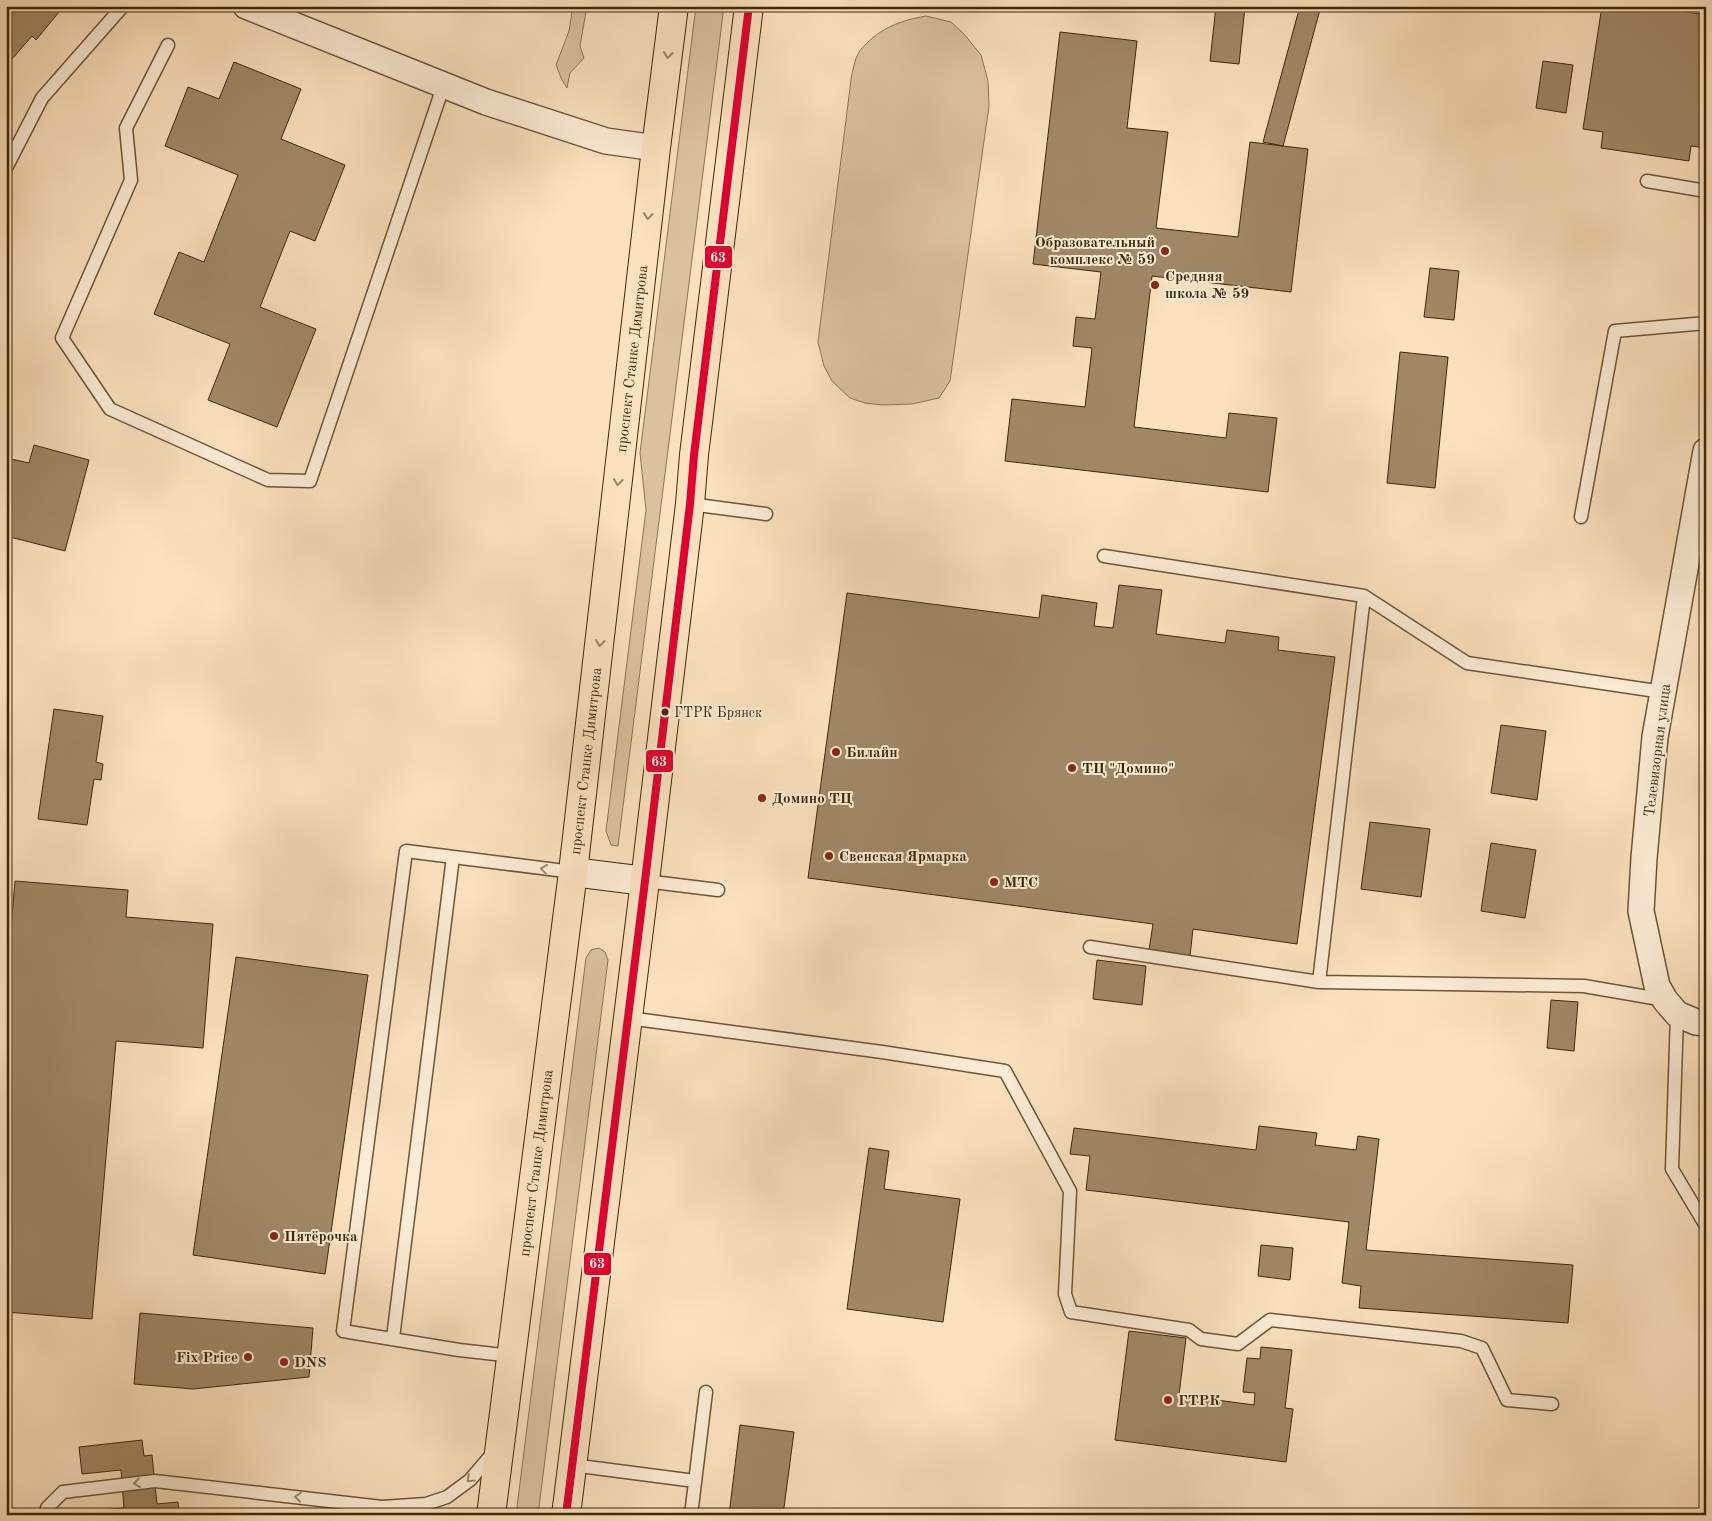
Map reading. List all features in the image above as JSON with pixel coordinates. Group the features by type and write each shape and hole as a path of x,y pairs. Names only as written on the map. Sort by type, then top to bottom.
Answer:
{"main road":[{"name":"проспект Станке Димитрова","path":"491,1515 502,1442 574,872 656,148 674,6"},
{"path":"566,1515 645,881 690,504 695,445 749,6"},
{"path":"574,872 645,881"}],"street":[{"path":"246,6 486,102 606,141 656,148"},
{"name":"Телевизорная улица","path":"1671,1007 1657,986 1641,911 1644,858 1655,737 1706,451"},
{"path":"1671,1007 1696,1022 1706,1024"}],"lane":[{"path":"6,168 42,98 123,6"},
{"path":"168,45 126,128 131,180 62,338 110,409 268,480 310,481 444,84"},
{"path":"1648,182 1706,191"},
{"path":"1581,517 1615,331 1706,323"},
{"path":"690,504 766,514"},
{"path":"1104,556 1364,596 1467,663 1663,692"},
{"path":"1319,982 1364,596"},
{"path":"512,1356 460,1350 343,1331 406,851 574,872"},
{"path":"393,1338 453,857"},
{"path":"645,881 718,890"},
{"path":"1090,947 1319,982 1584,986 1671,1007 1672,1169 1706,1226"},
{"path":"628,1018 882,1052 1006,1071 1070,1191 1065,1294 1071,1312 1189,1330 1201,1339 1238,1344 1270,1320 1461,1341 1482,1348 1507,1400 1552,1404"},
{"path":"690,1515 706,1392"},
{"path":"48,1515 48,1508 63,1492 155,1481 382,1507 426,1504 448,1497 470,1480 502,1442"},
{"path":"572,1465 695,1481"}],"shaded area":[{"path":"573,6 587,6 580,46 584,58 570,73 567,88 556,65 569,31"},
{"path":"696,6 724,6 618,846 611,845 606,831 646,510 640,453"},
{"path":"926,16 951,22 964,34 981,55 988,81 989,106 950,381 939,398 912,404 883,405 865,403 850,398 832,381 824,366 818,342 851,80 858,54 870,40 892,26"},
{"path":"599,948 605,952 608,960 538,1515 516,1515 586,958 591,950"}],"building":[{"path":"6,6 64,6 36,40 32,36 6,66"},
{"path":"1216,6 1269,6 1268,10 1245,7 1239,64 1210,61"},
{"path":"1300,6 1321,6 1283,146 1263,142"},
{"path":"1602,6 1648,6 1706,15 1706,148 1691,146 1689,161 1601,148 1603,132 1583,129"},
{"path":"1668,6 1686,6 1685,12 1667,9"},
{"name":"Образовательный комплекс № 59","path":"1060,32 1137,41 1127,128 1168,132 1156,228 1238,237 1250,142 1308,149 1291,292 1152,276 1134,427 1226,438 1229,413 1277,418 1268,492 1005,461 1012,399 1085,407 1092,348 1073,346 1076,317 1095,319 1101,272 1033,264"},
{"path":"1543,61 1573,65 1566,113 1536,108"},
{"path":"234,62 301,89 281,139 345,165 315,241 290,231 260,307 316,329 277,427 208,400 230,344 154,314 179,252 204,262 238,175 165,146 188,87 219,99"},
{"path":"1430,268 1459,271 1454,320 1424,317"},
{"path":"1400,352 1448,357 1435,488 1387,483"},
{"path":"34,445 89,460 65,551 6,536 6,477 11,459 29,463"},
{"name":"ТЦ \"Домино\"","path":"1119,585 1162,590 1156,634 1225,643 1227,630 1279,637 1278,650 1335,657 1297,944 1193,929 1190,956 1149,950 1153,924 808,878 847,593 1039,618 1042,595 1097,603 1094,626 1113,628"},
{"path":"54,709 103,716 96,762 103,764 101,780 94,779 87,825 38,819"},
{"path":"1501,725 1546,731 1537,800 1491,793"},
{"path":"1370,822 1430,829 1421,897 1361,889"},
{"path":"1491,843 1536,850 1525,918 1481,911"},
{"path":"15,881 128,890 126,917 213,924 203,1048 116,1041 92,1319 6,1312 6,988"},
{"path":"236,957 368,975 325,1274 193,1255"},
{"path":"1097,960 1146,966 1142,1005 1093,999"},
{"path":"1551,1000 1578,1002 1574,1051 1547,1048"},
{"path":"1259,1126 1317,1133 1315,1145 1356,1150 1358,1136 1379,1139 1366,1250 1573,1265 1568,1323 1359,1308 1361,1286 1342,1283 1349,1222 1086,1190 1090,1156 1070,1154 1074,1128 1256,1150"},
{"path":"869,1148 889,1151 884,1189 960,1199 943,1322 847,1309"},
{"path":"1706,1176 1706,1195 1699,1179"},
{"path":"1261,1245 1293,1248 1290,1280 1258,1276"},
{"path":"140,1313 313,1328 309,1377 193,1389 134,1384"},
{"name":"ГТРК","path":"1129,1331 1186,1338 1179,1395 1254,1405 1255,1393 1243,1392 1247,1358 1260,1359 1261,1347 1292,1350 1285,1408 1293,1409 1286,1462 1115,1440"},
{"path":"740,1425 794,1432 783,1515 729,1515"},
{"path":"142,1440 144,1456 152,1455 157,1504 178,1502 179,1515 103,1515 102,1510 124,1508 121,1470 82,1474 79,1447"}],"transit line":[{"name":"63","path":"566,1515 645,881 690,504 694,455 749,6"}],"place":[{"name":"Образовательный комплекс № 59","path":"1165,251"},
{"name":"Средняя школа № 59","path":"1155,285"},
{"name":"ГТРК Брянск","path":"665,712"},
{"name":"Билайн","path":"836,752"},
{"name":"ТЦ \"Домино\"","path":"1072,768"},
{"name":"Домино ТЦ","path":"762,798"},
{"name":"Свенская Ярмарка","path":"829,856"},
{"name":"МТС","path":"994,882"},
{"name":"Пятёрочка","path":"274,1236"},
{"name":"Fix Price","path":"248,1357"},
{"name":"DNS","path":"284,1362"},
{"name":"ГТРК","path":"1168,1400"}]}
